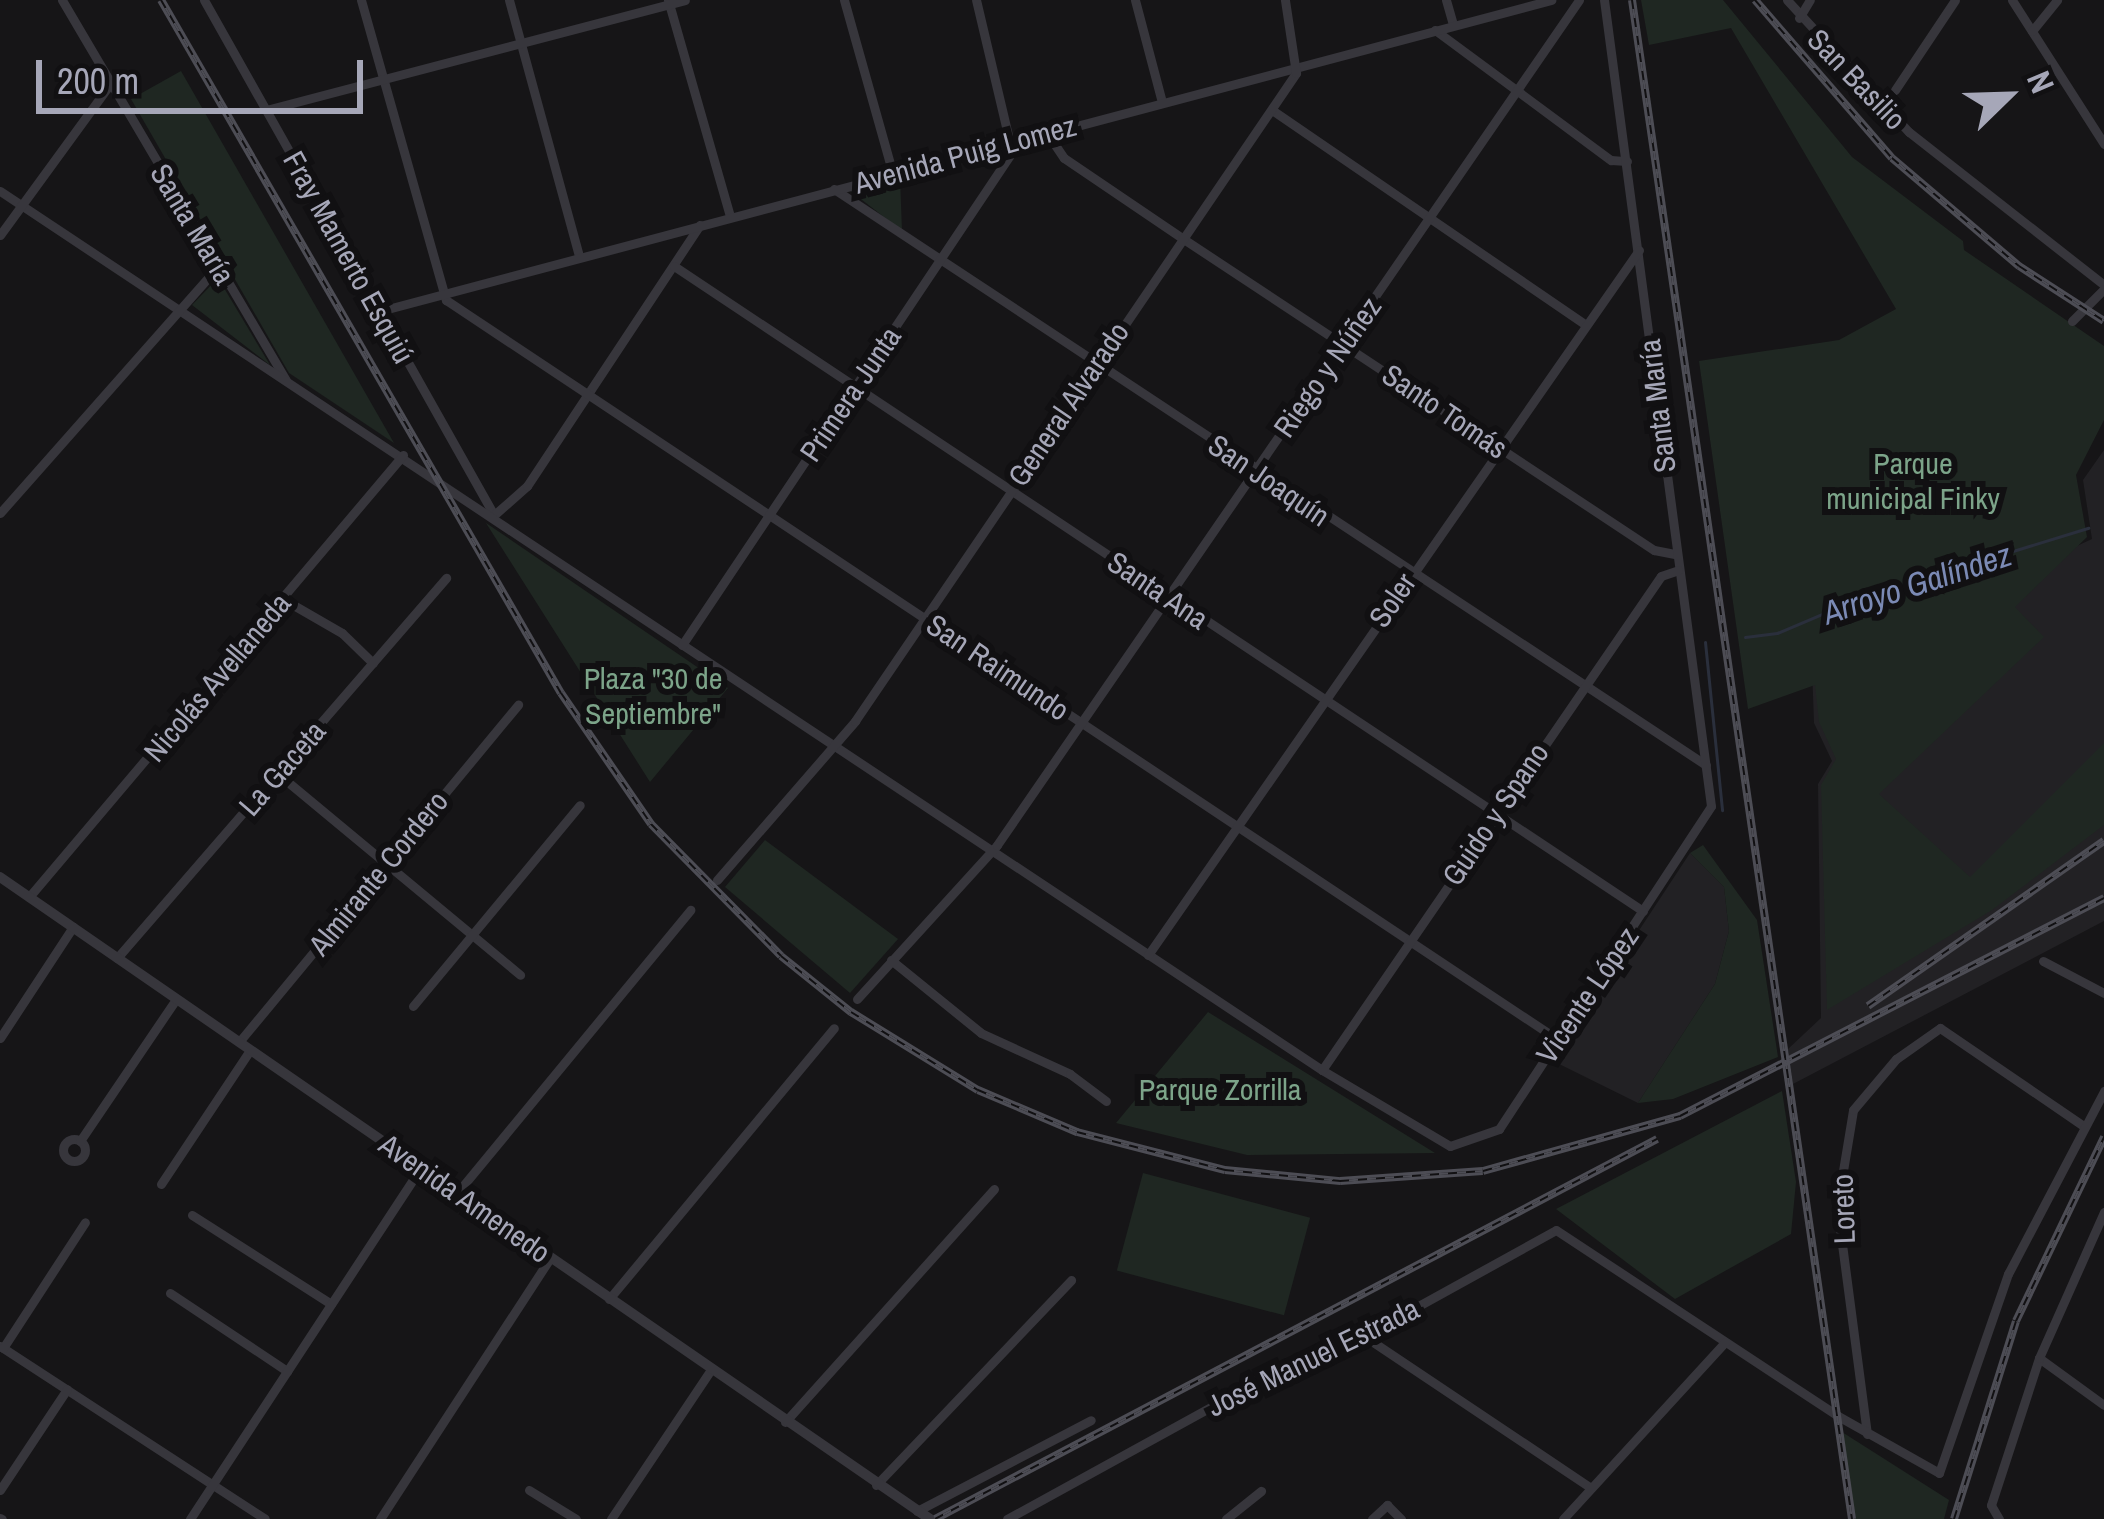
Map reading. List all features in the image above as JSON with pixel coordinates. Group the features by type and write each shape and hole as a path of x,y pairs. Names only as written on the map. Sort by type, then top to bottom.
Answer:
{"street":[{"name":"Santa María","path":"62,0 289,385"},
{"name":"Fray Mamerto Esquiú","path":"204,0 494,515"},
{"path":"361,0 441,294"},
{"path":"509,0 579,256"},
{"path":"266,110 685,0"},
{"path":"844,0 892,174"},
{"path":"976,0 1015,142"},
{"path":"1136,0 1162,102"},
{"path":"1285,0 1299,64"},
{"path":"1446,0 1453,25"},
{"name":"Avenida Puig Lomez","path":"380,311 1453,25 1553,0 1572,11"},
{"name":"Riego y Núñez","path":"857,999 991,851 1579,0"},
{"name":"Santa María","path":"1604,0 1710,812"},
{"name":"San Basilio","path":"1786,0 1909,132 2104,287"},
{"path":"1798,18 1810,0"},
{"path":"1895,90 1955,0"},
{"path":"2012,0 2104,144"},
{"path":"2032,32 2057,0"},
{"path":"668,2 730,216"},
{"path":"1436,30 1611,160 1627,161"},
{"name":"General Alvarado","path":"717,880 834,742 1272,110 1299,64"},
{"path":"0,235 110,84"},
{"path":"1272,110 1582,323"},
{"name":"Santo Tomás","path":"1047,133 1064,158 1182,238 1654,550 1675,554"},
{"name":"Primera Junta","path":"682,645 1015,142"},
{"name":"San Joaquín","path":"834,189 1706,765"},
{"path":"0,191 289,385 494,515 1322,1070"},
{"path":"494,515 527,486 700,225"},
{"name":"Soler","path":"1148,955 1582,323 1639,250"},
{"name":"Santa Ana","path":"674,266 1643,911"},
{"path":"0,513 218,267"},
{"path":"2072,321 2104,287"},
{"name":"San Raimundo","path":"441,294 1557,1039"},
{"name":"Nicolás Avellaneda","path":"29,897 403,455"},
{"name":"Guido y Spano","path":"1322,1070 1660,575 1678,570"},
{"name":"La Gaceta","path":"117,958 446,578"},
{"path":"284,599 342,633 373,662"},
{"name":"Almirante Cordero","path":"160,1184 245,1046 385,863 518,705"},
{"path":"277,773 520,975"},
{"path":"413,1006 580,805"},
{"name":"Vicente López","path":"1322,1070 1442,1145 1494,1135 1710,812"},
{"name":"Avenida Amenedo","path":"0,877 930,1519"},
{"path":"457,1193 690,910"},
{"path":"0,1038 73,927"},
{"path":"891,960 981,1033 1070,1074 1106,1101"},
{"path":"2043,961 2104,993"},
{"path":"80,1141 176,999"},
{"path":"609,1299 834,1028"},
{"name":"Loreto","path":"1867,1434 1837,1207 1847,1125 1896,1059 1945,1028 2082,1125"},
{"path":"1563,1519 1725,1342 1867,1434 1939,1473 1996,1305 2082,1125 2104,1091"},
{"path":"190,1519 421,1168"},
{"path":"785,1422 994,1189"},
{"path":"192,1215 331,1304"},
{"path":"1995,1516 2038,1358 2102,1221"},
{"path":"85,1222 2,1347 266,1519"},
{"name":"José Manuel Estrada","path":"1007,1519 1333,1340 1364,1336 1556,1230 1725,1342"},
{"path":"380,1519 550,1258"},
{"path":"876,1484 1071,1280"},
{"path":"170,1293 287,1371"},
{"path":"1364,1336 1591,1489"},
{"path":"2038,1358 2104,1405"},
{"path":"611,1519 710,1370"},
{"path":"0,1490 68,1389"},
{"path":"917,1511 1091,1420"},
{"path":"529,1490 576,1519"},
{"path":"1226,1519 1261,1492"},
{"path":"1372,1519 1387,1505 1401,1519"}],"shaded area":[{"path":"2104,450 2104,921 1793,1084 1788,1049 1821,1018 1818,784 1832,761 1814,723 1812,668 2092,539 2083,480"},
{"path":"1690,853 1724,887 1729,931 1715,984 1638,1103 1553,1061"}],"green space":[{"name":"Parque municipal Finky","path":"1641,0 1723,0 1852,157 1963,241 1964,250 2104,346 2104,420 2076,475 2087,537 2015,607 2044,637 1879,794 1970,877 2104,743 2104,825 1992,910 1827,1010 1821,785 1836,759 1819,722 1815,685 1748,709 1699,361 1839,340 1896,309 1731,28 1649,45"},
{"path":"181,71 394,443 289,373 131,99"},
{"path":"900,177 902,231 848,189"},
{"path":"218,278 270,365 192,305"},
{"name":"Plaza \"30 de Septiembre\"","path":"486,523 728,688 650,782"},
{"path":"765,840 898,939 850,993 725,887"},
{"path":"1703,845 1757,920 1778,1057 1673,1099 1638,1103 1715,984 1729,931 1724,887 1690,853"},
{"name":"Parque Zorrilla","path":"1208,1012 1436,1153 1247,1155 1116,1123"},
{"path":"1782,1091 1796,1182 1791,1234 1675,1299 1556,1209"},
{"path":"1143,1173 1310,1218 1284,1315 1117,1271"},
{"path":"1842,1432 1949,1500 1944,1519 1855,1519"}],"waterway":[{"name":"Arroyo Galíndez","path":"1745,637 1777,633 1860,598 2088,528"},
{"name":"Arroyo Galíndez","path":"1705,642 1722,810"}],"railway":[{"path":"161,0 561,693 651,824 781,956 851,1012 978,1090 1077,1132 1225,1170 1340,1181 1483,1171 1680,1116 2104,898"},
{"path":"1632,0 1852,1519"},
{"path":"1755,0 1892,158 2019,266 2104,321"},
{"path":"1868,1006 2104,841"},
{"path":"1954,1519 2016,1321 2104,1137"},
{"path":"935,1519 1657,1139"}]}
